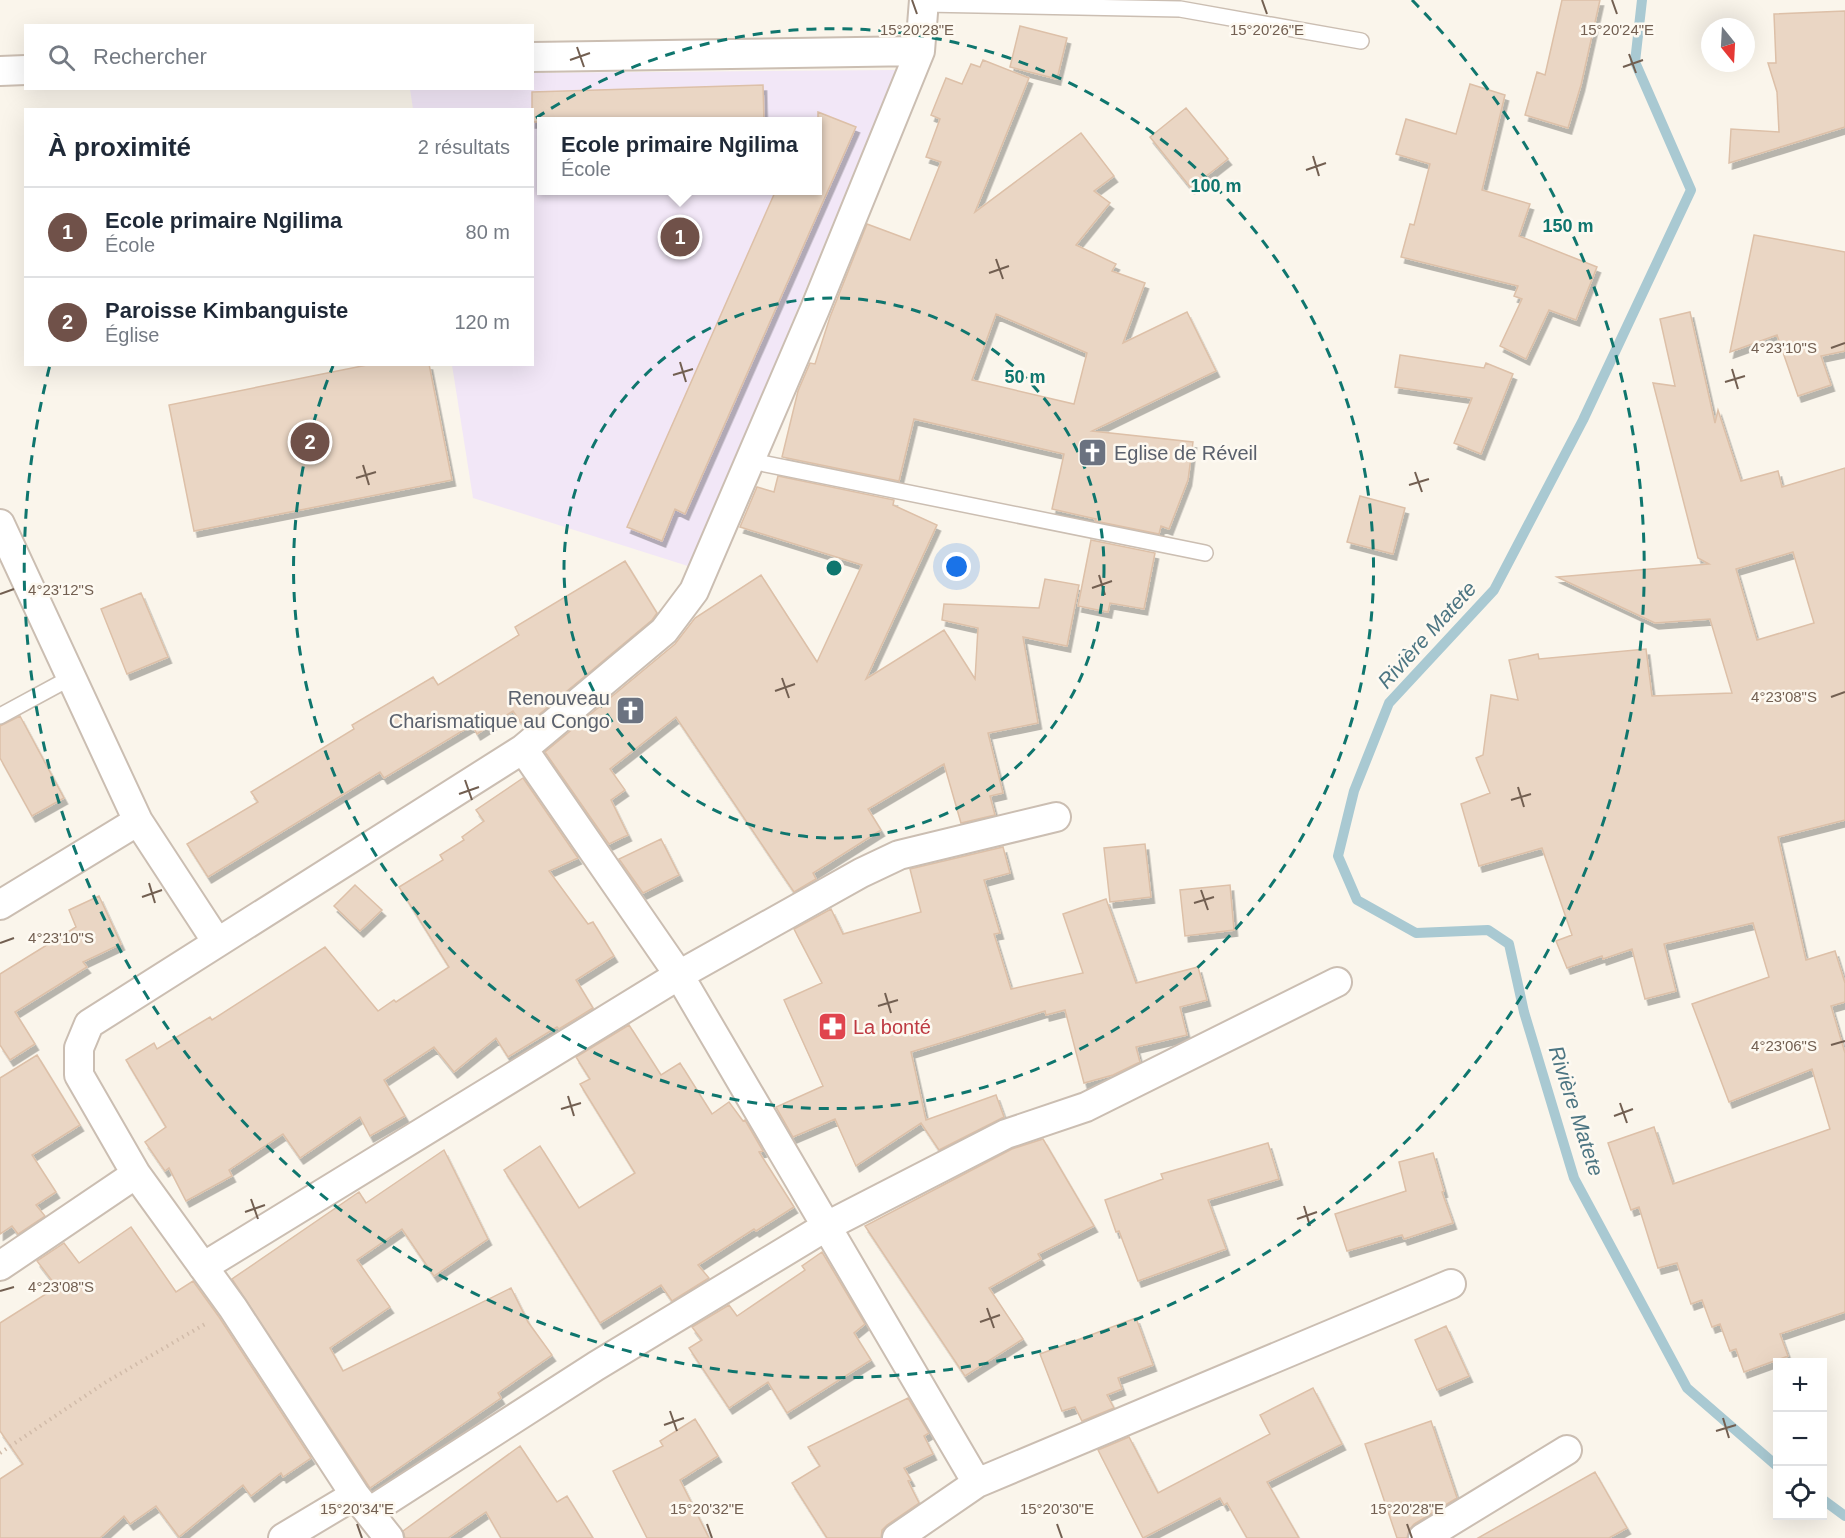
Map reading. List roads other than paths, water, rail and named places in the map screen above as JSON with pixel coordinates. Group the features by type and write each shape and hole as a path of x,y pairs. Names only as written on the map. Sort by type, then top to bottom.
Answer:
{"street":[{"path":"389,1538 362,1503 233,1308 136,1174 79,1075 79,1048 89,1024 523,748 664,631 694,591 751,461 920,51 924,2"},
{"path":"534,57 920,51"},
{"path":"0,71 24,70"},
{"path":"2,535 72,677 138,821 217,942"},
{"path":"523,748 679,975 977,1483"},
{"path":"203,1267 679,975 861,873 899,855 1056,817"},
{"path":"0,905 138,821"},
{"path":"283,1538 362,1503 596,1366 827,1226 1006,1134 1086,1107 1337,982"},
{"path":"0,1266 136,1174"},
{"path":"897,1538 977,1483 1451,1284"},
{"path":"1422,1538 1567,1450"}],"lane":[{"path":"924,2 1180,9 1361,41"},
{"path":"751,461 1204,553"},
{"path":"0,716 72,677"}],"waterway":[{"name":"Rivière Matete","path":"1642,0 1635,62 1691,190 1583,420 1494,590 1389,703 1354,791 1338,856 1357,900 1416,933 1488,930 1509,944 1524,1012 1574,1178 1687,1388 1777,1466"},
{"name":"Rivière Matete","path":"1827,1503 1845,1516"}],"place":[{"name":"Ecole primaire Ngilima","path":"680,237"},
{"name":"Paroisse Kimbanguiste","path":"310,442"},
{"name":"Eglise de Réveil","path":"1093,453"},
{"name":"Renouveau Charismatique au Congo","path":"631,710"},
{"name":"La bonté","path":"832,1027"}]}
